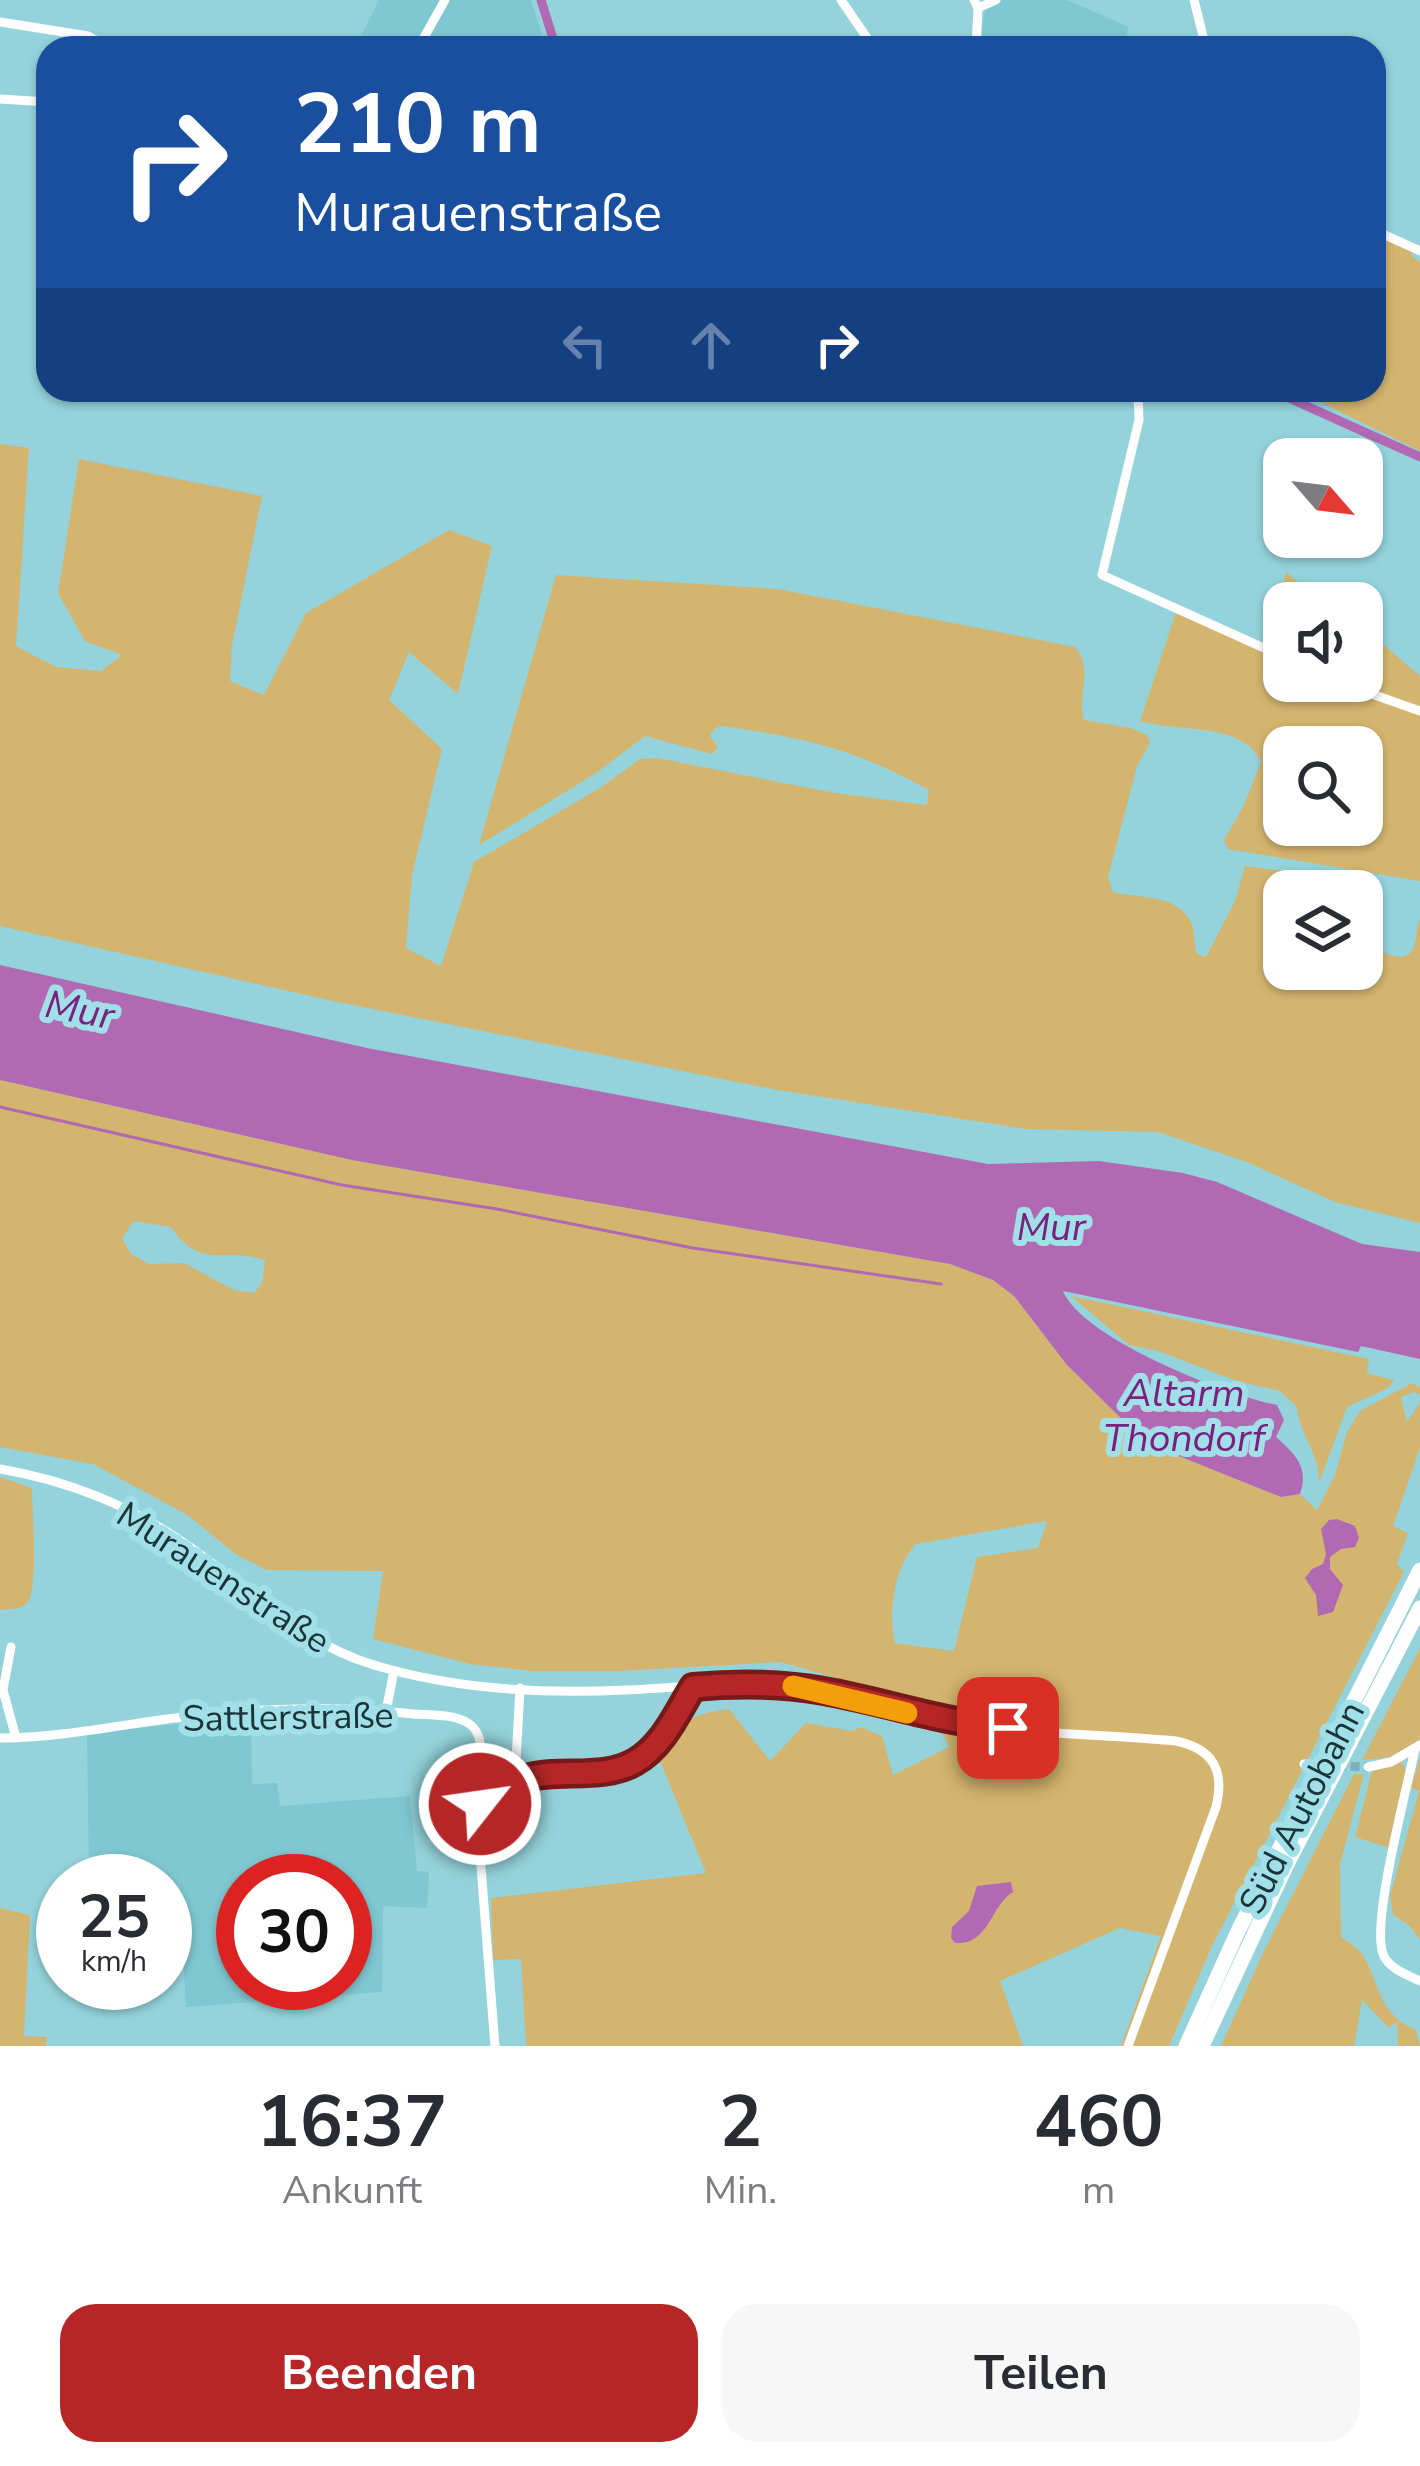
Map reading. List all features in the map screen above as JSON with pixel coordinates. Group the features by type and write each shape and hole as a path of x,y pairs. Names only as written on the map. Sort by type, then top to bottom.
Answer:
{"highway":[{"name":"Süd Autobahn","path":"1340,1748 1420,1570"},
{"name":"Süd Autobahn","path":"1186,2046 1315,1771 1340,1748 1420,1609"},
{"name":"Süd Autobahn","path":"1202,2046 1315,1771"}],"street":[{"path":"425,36 445,0"},
{"path":"841,0 866,36"},
{"path":"976,36 976,4 996,0"},
{"path":"1194,0 1203,36"},
{"path":"0,22 90,36"},
{"path":"0,98 36,100"},
{"path":"1386,235 1420,251"},
{"path":"1137,402 1136,437 1102,574 1263,647"},
{"path":"1383,698 1420,711"},
{"name":"Murauenstraße","path":"0,1468 74,1488 144,1519 184,1542 304,1634 348,1656 394,1671 520,1688 619,1691 784,1685 975,1726 1176,1741 1204,1750 1216,1764 1219,1777 1216,1807 1128,2046"},
{"path":"11,1647 3,1690 16,1738"},
{"path":"386,1711 394,1671"},
{"path":"485,1809 515,1779 628,1766 663,1736 693,1687"},
{"path":"515,1779 520,1688"},
{"name":"Sattlerstraße","path":"0,1738 191,1716 302,1709 386,1711 455,1718 473,1726 479,1744 478,1801 485,1809 482,1887 495,2046"},
{"path":"1368,1767 1418,1747"},
{"path":"1418,1747 1383,1910 1381,1950 1384,1960 1420,1981"}],"shaded area":[{"path":"379,0 531,0 542,36 361,36"},
{"path":"1067,0 1129,27 1126,36 982,36 986,1"},
{"path":"1386,238 1412,251 1420,262 1420,451 1320,402 1386,402"},
{"path":"0,444 29,448 16,646 56,667 101,671 122,655 85,641 58,593 79,459 262,496 232,646 230,681 264,695 306,613 449,530 492,546 458,694 409,652 389,700 442,749 412,875 406,948 441,966 474,862 640,759 657,758 835,793 927,805 929,790 853,755 723,726 710,736 718,747 712,754 645,736 596,773 479,845 556,575 778,589 1075,647 1084,665 1084,720 1131,728 1147,735 1150,743 1137,766 1108,877 1113,892 1178,907 1192,924 1197,954 1206,957 1235,901 1245,866 1275,870 1263,870 1263,990 1383,990 1383,951 1409,954 1420,919 1420,1223 1335,1202 1247,1162 1158,1132 1026,1129 772,1089 333,1001 0,926"},
{"path":"1176,612 1263,648 1263,702 1383,702 1385,646 1420,676 1420,881 1383,875 1383,870 1354,870 1228,849 1224,840 1261,762 1252,749 1225,734 1140,721"},
{"path":"0,1080 352,1160 950,1264 993,1280 1014,1296 1067,1365 1135,1432 1169,1452 1281,1497 1300,1494 1317,1510 1360,1411 1412,1383 1420,1387 1420,1395 1414,1392 1401,1397 1407,1422 1420,1402 1420,1448 1393,1526 1408,1533 1397,1564 1404,1572 1212,1946 1169,2046 1121,2046 1161,1936 1120,1928 1000,1981 1023,2046 526,2046 521,1959 493,1960 491,1898 706,1873 658,1756 677,1728 706,1713 729,1709 770,1761 806,1723 852,1731 861,1727 882,1736 893,1775 949,1747 942,1732 944,1709 781,1662 532,1671 470,1664 373,1639 383,1571 267,1570 237,1555 186,1514 93,1464 0,1447","holes":["134,1221 171,1227 182,1241 204,1254 265,1260 262,1283 254,1293 234,1290 184,1263 149,1264 131,1254 122,1238","1047,1521 1038,1548 977,1557 954,1651 895,1643 895,1590 902,1565 916,1544"]},
{"path":"1071,1296 1369,1359 1367,1373 1394,1380 1388,1388 1347,1407 1319,1483 1297,1407 1280,1391 1129,1345"},
{"path":"0,1477 32,1488 34,1548 27,1603 0,1610"},
{"path":"1420,1648 1420,1739 1392,1757 1362,1760"},
{"path":"251,1717 252,1784 277,1783 280,1806 410,1796 417,1871 429,1872 427,1908 383,1906 382,1992 372,1993 372,1854 216,1854 216,2005 192,2007 192,1854 89,1854 87,1733"},
{"path":"1420,1758 1420,1940 1393,1915 1390,1896 1419,1791 1411,1788"},
{"path":"1401,1761 1407,1773 1390,1848 1355,1837 1372,1771"},
{"path":"1354,1774 1364,1774 1340,1864 1341,1937 1362,1954 1382,1999 1395,2016 1416,2030 1420,2046 1398,2046 1397,2023 1388,2027 1362,2000 1354,2046 1221,2046 1263,1953"},
{"path":"0,1908 30,1915 24,2036 47,2037 46,2046 0,2046"}],"water":[{"name":"Mur","path":"0,965 367,1048 988,1164 1099,1161 1217,1182 1362,1244 1420,1252 1420,1359 1361,1346 1358,1352 1063,1291 1076,1309 1126,1346 1225,1390 1277,1405 1284,1420 1276,1437 1295,1456 1303,1476 1300,1494 1281,1497 1169,1452 1135,1432 1067,1365 1014,1296 993,1280 950,1264 352,1160 0,1080"},
{"path":"1337,1519 1355,1526 1359,1538 1355,1547 1330,1557 1330,1569 1343,1585 1333,1612 1318,1616 1316,1595 1305,1578 1323,1564 1321,1529"},
{"path":"1011,1882 1013,1892 982,1932 955,1943 952,1927 969,1911 977,1886"}],"waterway":[{"path":"541,0 552,36"},
{"path":"1298,402 1420,457"},
{"path":"0,1107 342,1185 497,1209 693,1248 941,1284"}],"tunnel":[{"path":"1337,1766 1368,1767"}],"slow traffic":[{"path":"793,1686 907,1713"}],"route":[{"path":"480,1804 485,1808 515,1779 628,1766 639,1760 663,1736 693,1687 784,1685 975,1726 1008,1728"}],"water label":[{"name":"Altarm Thondorf","path":"1184,1414"}]}
